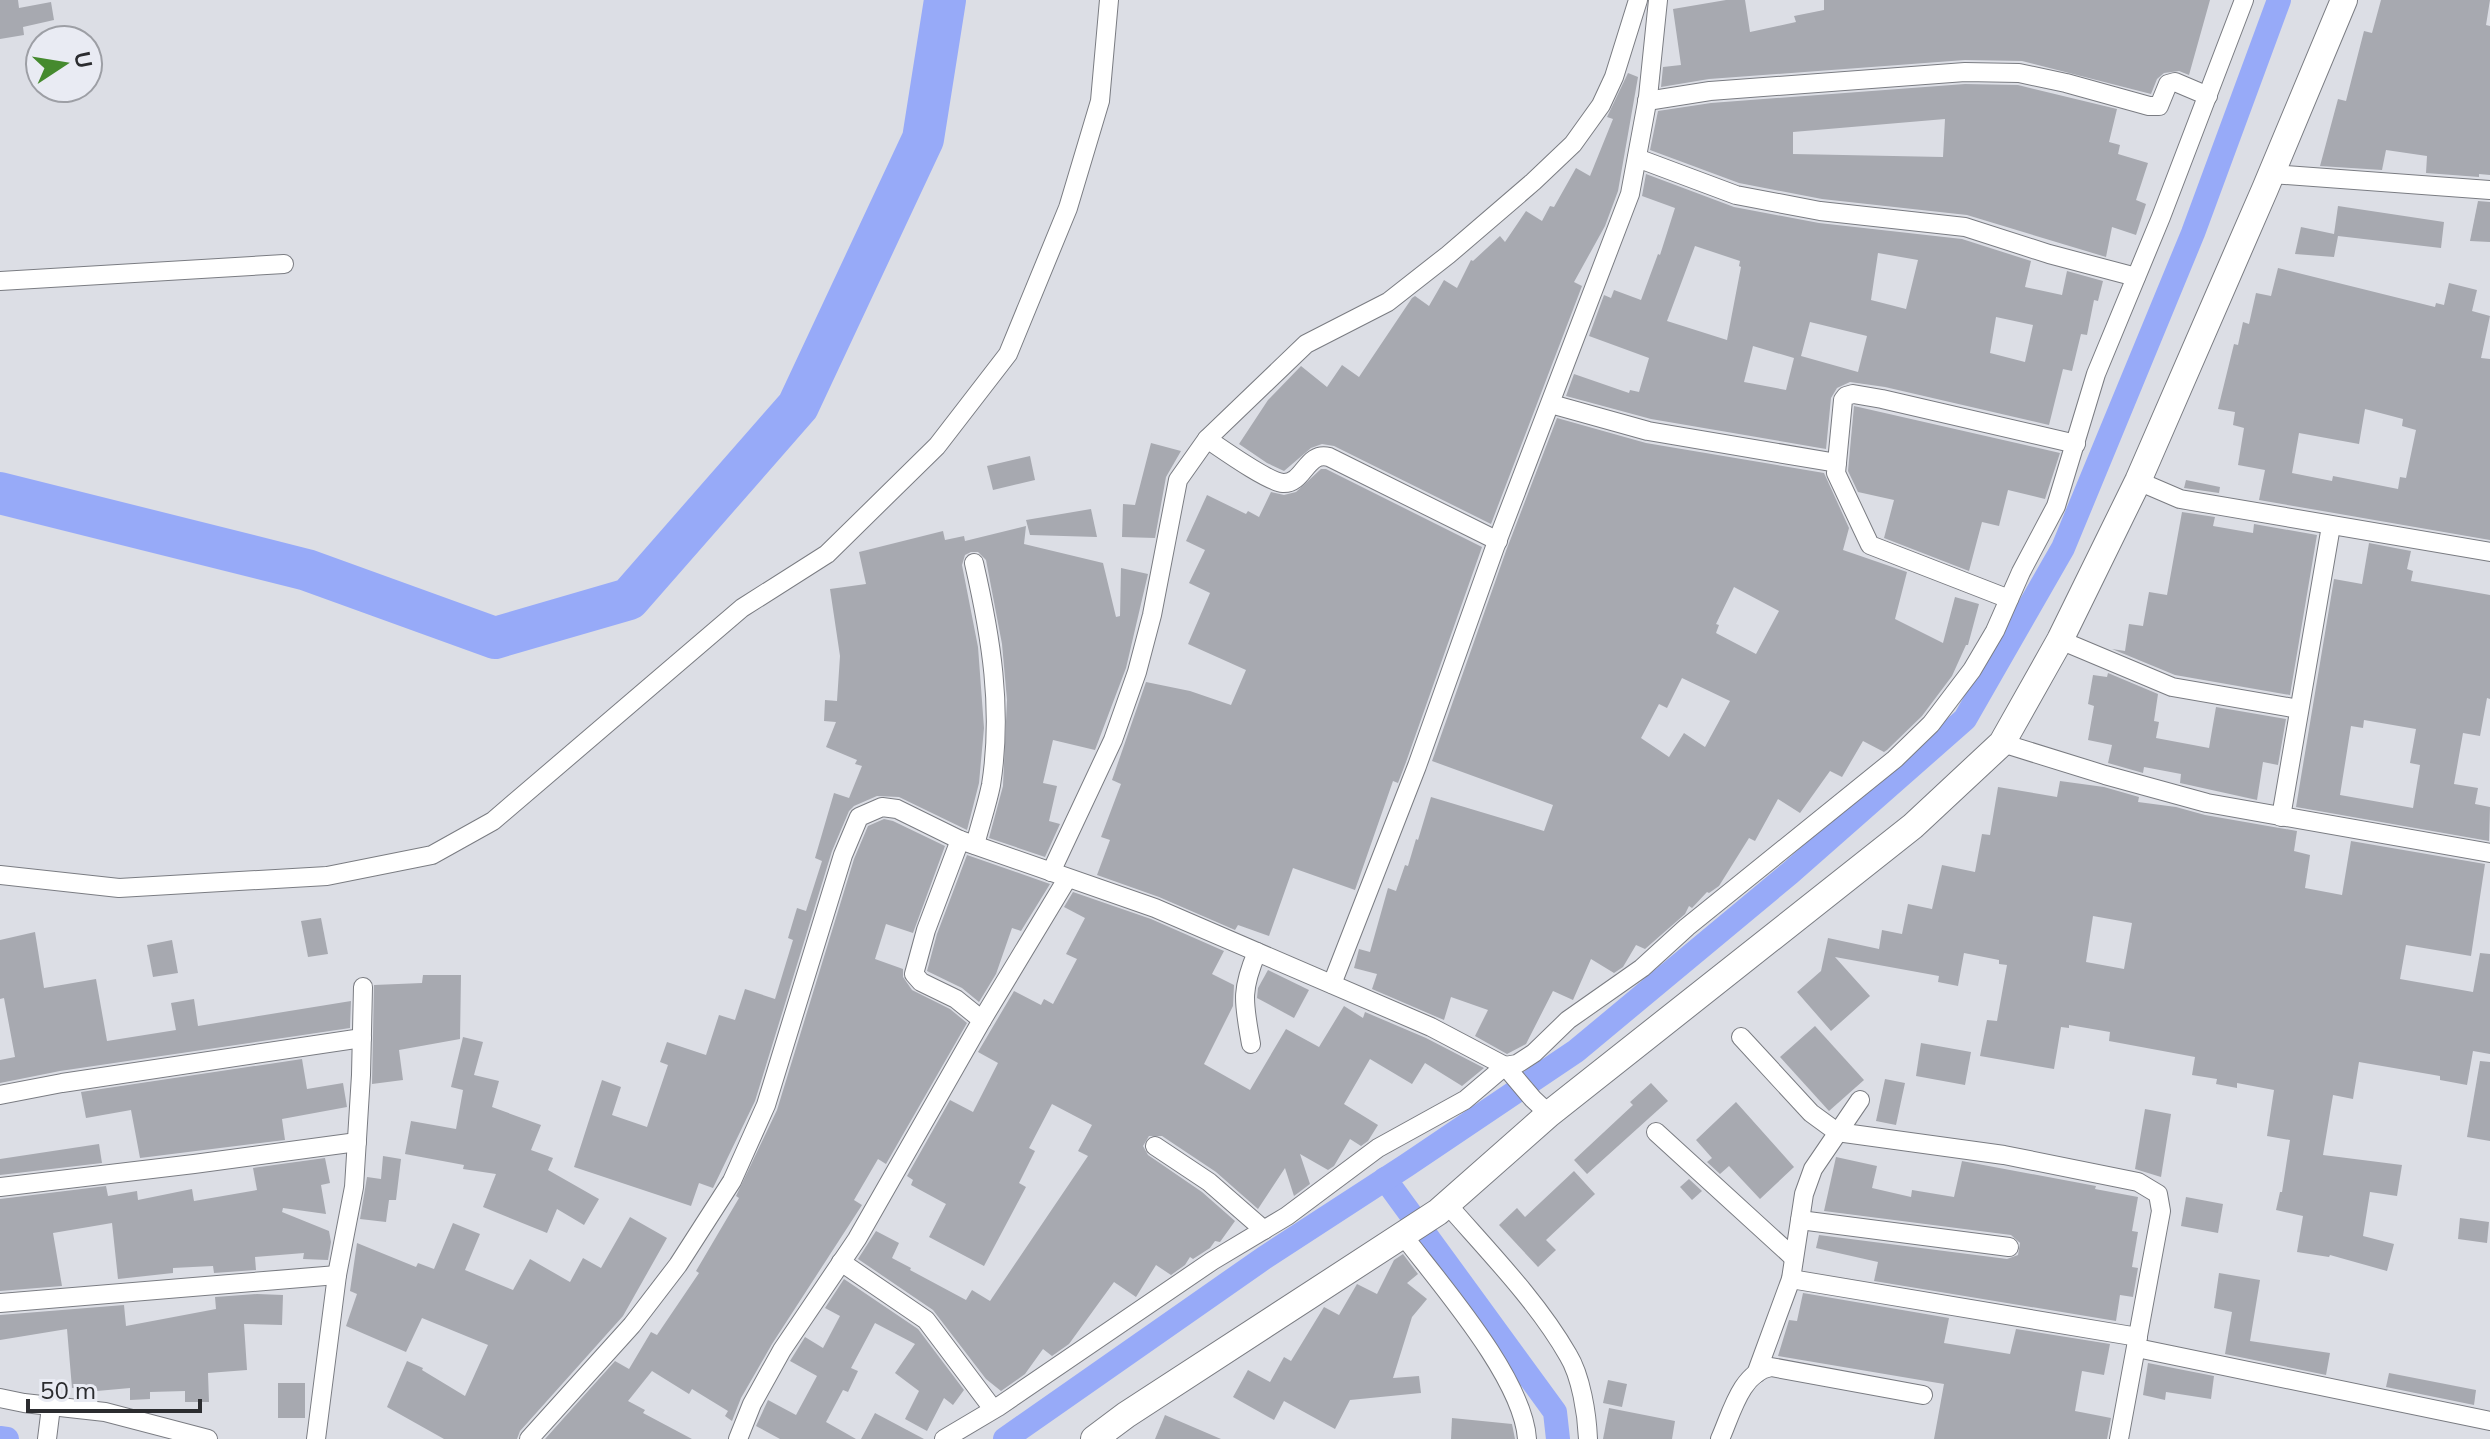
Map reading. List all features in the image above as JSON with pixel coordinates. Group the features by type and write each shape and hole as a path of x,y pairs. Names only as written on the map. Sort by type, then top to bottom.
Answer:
{"main road":[{"path":"1094,1439 1443,1208 1541,1106 1913,826 2002,743 2060,640 2138,481 2344,0"}],"street":[{"path":"0,875 119,888 327,876 432,855 493,821 742,608 827,554 937,446 1008,354 1068,208 1100,101 1109,0"},
{"path":"738,1439 752,1404 782,1350 841,1262 982,1020 1059,875 1137,672 1152,615 1178,480 1207,439 1306,344 1388,302 1480,227 1573,144 1601,105 1614,77 1638,0"},
{"path":"1332,984 1417,766 1498,541 1630,194 1647,101 1658,0"},
{"path":"944,1439 1212,1261 1287,1216 1378,1148 1465,1100 1534,1053 1568,1020 1642,968 1687,927 1895,759 1931,724 1972,670 1995,631 2056,506 2096,374 2244,0"},
{"path":"1647,101 1710,91 1965,72 2019,73 2149,106 2159,106 2168,84 2175,82 2208,96"},
{"path":"1637,158 1736,195 1820,211 1965,227 2136,277"},
{"path":"2271,174 2490,190"},
{"path":"0,281 284,264"},
{"path":"2009,599 1870,545 1836,473 1843,400 1853,394 2076,444"},
{"path":"1551,404 1648,431 1837,463"},
{"path":"1207,439 1280,482 1292,481 1318,456 1329,457 1498,541"},
{"path":"2138,481 2180,499 2490,552"},
{"path":"2281,817 2331,526"},
{"path":"974,563 993,652 997,702 990,788 926,930 914,974 921,982 956,999 982,1020"},
{"path":"2060,640 2172,687 2299,709"},
{"path":"2002,743 2207,803 2490,853"},
{"path":"529,1439 632,1325 678,1265 732,1181 766,1105 843,855 859,817 882,807 897,809 967,842 1155,908 1431,1027 1509,1070 1541,1106"},
{"path":"1251,1044 1244,992 1245,979 1257,952"},
{"path":"316,1439 337,1275 354,1187 363,987"},
{"path":"1741,1037 1811,1113 1837,1132 2004,1155 2138,1182 2158,1194 2161,1211 2119,1439"},
{"path":"0,1095 362,1038"},
{"path":"1756,1374 1791,1279 1804,1194 1813,1169 1860,1100"},
{"path":"1656,1132 1794,1258"},
{"path":"0,1187 357,1142"},
{"path":"1155,1146 1209,1182 1264,1230"},
{"path":"1443,1208 1526,1297 1570,1357 1587,1413 1588,1439"},
{"path":"1800,1220 2009,1247"},
{"path":"1405,1233 1513,1388 1527,1439"},
{"path":"841,1262 926,1320 993,1409"},
{"path":"0,1303 337,1275"},
{"path":"1791,1279 2138,1343 2490,1421"},
{"path":"1720,1439 1746,1383 1763,1368 1923,1395"},
{"path":"0,1398 51,1411 105,1412 208,1439"},
{"path":"47,1439 51,1411"}],"building":[{"path":"0,0 18,0 19,8 51,2 54,20 24,24 24,35 0,39"},
{"path":"1745,0 1750,32 1796,22 1794,16 1824,10 1824,0 2210,0 2189,75 2179,71 2164,73 2157,79 2151,94 2022,61 1965,60 1709,79 1661,87 1663,67 1681,65 1673,9"},
{"path":"2381,0 2490,0 2486,25 2490,26 2490,175 2426,173 2427,156 2386,150 2382,170 2320,166 2338,99 2346,101 2364,31 2372,33"},
{"path":"1628,73 1638,77 1618,191 1605,226 1574,282 1582,286 1491,524 1334,446 1322,444 1311,448 1284,471 1239,444 1268,400 1301,366 1327,387 1342,365 1359,377 1412,298 1415,296 1429,306 1444,280 1457,288 1471,260 1500,236 1505,242 1526,211 1542,221 1550,206 1554,207 1576,168 1590,176 1613,119 1607,117"},
{"path":"1965,84 2018,85 2117,109 2109,142 2120,145 2118,154 2148,163 2136,200 2146,204 2136,235 2112,227 2106,257 1967,215 1822,199 1739,183 1650,150 1658,111 1711,103","holes":["1945,119 1943,157 1793,154 1793,132"]},
{"path":"1646,174 1734,207 1819,223 1962,239 2031,261 2025,287 2062,295 2067,271 2103,281 2098,301 2094,300 2087,335 2081,334 2072,371 2063,369 2049,425 1885,387 1850,382 1837,388 1831,398 1826,449 1651,419 1566,396 1574,374 1629,393 1630,390 1639,392 1649,358 1589,336 1604,295 1611,298 1614,290 1641,300 1660,255 1675,208 1642,196","holes":["1695,246 1740,261 1727,340 1667,321","1878,253 1918,260 1906,309 1871,300","1996,317 2033,325 2025,362 1990,353","1810,322 1867,336 1858,372 1801,356","1753,346 1794,358 1786,390 1744,382"]},
{"path":"2478,201 2490,202 2490,242 2470,241"},
{"path":"2338,206 2444,222 2441,248 2338,236 2334,257 2295,254 2301,227 2334,234"},
{"path":"2278,268 2435,307 2436,303 2444,305 2449,283 2477,290 2472,311 2490,316 2481,358 2490,359 2490,540 2259,500 2265,470 2238,465 2244,428 2233,425 2235,412 2218,409 2234,344 2238,345 2243,322 2249,324 2256,293 2271,296","holes":["2365,409 2403,419 2402,426 2416,430 2406,478 2400,477 2398,489 2333,476 2332,481 2292,473 2299,433 2359,444"]},
{"path":"1854,406 2060,453 2045,499 2008,490 1999,526 1982,522 1969,571 1884,538 1894,500 1858,492 1848,471"},
{"path":"1557,418 1646,443 1824,473 1849,528 1843,550 1907,572 1895,619 1943,643 1955,597 1979,604 1968,645 1952,676 1922,716 1887,750 1884,752 1863,741 1842,777 1830,771 1800,813 1778,799 1755,841 1749,838 1719,886 1707,892 1692,908 1689,906 1685,914 1645,949 1636,945 1623,967 1614,973 1591,959 1573,1000 1553,991 1526,1044 1507,1054 1475,1036 1488,1010 1451,997 1444,1020 1372,989 1377,974 1354,968 1359,949 1370,952 1388,888 1396,891 1405,865 1408,866 1431,797 1544,831 1553,805 1432,761","holes":["1734,587 1779,611 1756,654 1716,633 1719,625 1716,624","1682,678 1730,701 1705,747 1684,733 1669,757 1641,738 1659,704 1667,708"]},
{"path":"1151,443 1181,451 1166,477 1155,538 1122,537 1123,504 1135,505"},
{"path":"1030,456 1035,480 993,490 987,466"},
{"path":"1321,469 1482,547 1406,762 1398,783 1393,781 1355,890 1293,868 1269,936 1238,925 1235,930 1159,897 1097,875 1110,840 1101,837 1121,784 1112,780 1146,682 1190,691 1231,705 1246,670 1188,644 1210,593 1189,583 1205,550 1186,541 1207,495 1259,517 1271,492 1284,495 1296,492"},
{"path":"2186,480 2220,487 2219,493 2184,488"},
{"path":"1091,509 1097,537 1030,535 1026,520"},
{"path":"2182,512 2215,517 2213,526 2253,533 2254,524 2317,535 2290,695 2175,675 2112,649 2125,651 2129,624 2143,626 2149,592 2167,595"},
{"path":"1026,526 1024,544 1103,563 1116,617 1120,616 1121,568 1148,574 1126,668 1095,750 1053,740 1043,783 1057,786 1049,821 1060,824 1045,857 989,838 1003,786 1007,700 1002,644 986,560 978,552 971,552 965,555 962,565 978,647 984,728 979,783 967,830 899,797 877,796 849,811 832,851 755,1101 713,1188 699,1183 691,1206 574,1167 602,1080 621,1087 612,1115 647,1127 668,1065 660,1062 667,1042 706,1055 719,1015 735,1020 745,989 775,999 793,940 788,938 797,908 806,911 822,861 815,858 834,793 849,798 862,766 855,764 857,760 826,747 836,722 824,721 825,700 837,701 840,656 830,589 866,584 859,552 943,531 945,540 964,536 965,541"},
{"path":"2369,543 2411,551 2407,569 2413,571 2411,581 2490,595 2490,699 2487,698 2480,736 2463,733 2454,784 2478,788 2475,804 2490,807 2489,841 2296,807 2334,579 2362,584","holes":["2364,720 2416,729 2410,763 2420,765 2413,808 2340,795 2351,726 2363,728"]},
{"path":"2108,673 2158,694 2154,721 2159,722 2156,738 2209,748 2216,707 2286,719 2278,765 2263,762 2257,800 2180,783 2181,774 2144,767 2143,773 2108,763 2112,745 2088,740 2094,706 2088,704 2093,675 2107,677"},
{"path":"2060,781 2104,787 2139,797 2138,802 2297,831 2294,851 2310,855 2305,888 2342,895 2351,841 2485,864 2471,956 2406,945 2400,979 2473,992 2480,953 2490,954 2490,1054 2473,1051 2467,1085 2440,1080 2440,1076 2359,1062 2353,1099 2333,1095 2323,1155 2402,1165 2397,1196 2370,1192 2363,1236 2394,1244 2387,1271 2330,1255 2297,1252 2303,1216 2276,1210 2290,1140 2267,1136 2274,1090 2237,1083 2237,1088 2216,1084 2217,1079 2192,1075 2195,1057 2109,1041 2110,1032 2069,1025 2069,1028 2061,1027 2054,1069 1980,1056 1987,1020 1997,1021 2007,965 1999,964 1999,960 1964,953 1958,986 1938,982 1939,976 1835,957 1870,996 1831,1031 1797,992 1821,971 1828,938 1879,949 1882,930 1902,934 1908,904 1932,909 1942,865 1975,872 1982,834 1990,835 1998,787 2057,797","holes":["2093,916 2132,923 2124,969 2086,962"]},
{"path":"884,819 945,846 913,933 886,924 875,959 903,969 903,977 912,990 950,1009 967,1023 886,1164 878,1159 854,1200 862,1205 772,1344 741,1398 732,1421 725,1416 728,1411 692,1389 689,1394 652,1371 628,1401 645,1410 643,1413 692,1439 545,1439 615,1361 629,1369 651,1332 657,1335 699,1273 696,1271 739,1198 736,1196 777,1110 854,859 868,826"},
{"path":"967,855 1050,884 1021,931 1012,928 996,974 979,1002 962,988 927,971 937,934"},
{"path":"1073,892 1151,919 1224,951 1212,974 1234,985 1233,1006 1204,1064 1250,1090 1286,1029 1319,1047 1344,1006 1363,1018 1365,1012 1426,1038 1484,1068 1462,1086 1425,1063 1412,1084 1370,1059 1344,1104 1378,1125 1368,1141 1361,1146 1350,1139 1334,1166 1328,1170 1300,1154 1310,1184 1294,1196 1285,1168 1258,1209 1216,1172 1162,1136 1149,1136 1143,1146 1148,1155 1202,1192 1235,1221 1220,1242 1215,1241 1193,1259 1190,1257 1171,1275 1156,1265 1136,1297 1114,1282 1069,1344 1052,1356 1043,1349 1025,1374 1001,1391 986,1379 933,1310 858,1259 876,1231 899,1243 892,1258 910,1270 966,1300 972,1290 990,1301 1088,1156 1078,1151 1092,1125 1052,1104 1029,1148 1035,1151 1019,1183 1026,1187 984,1266 929,1237 946,1204 911,1185 913,1180 907,1176 950,1100 973,1112 998,1063 978,1052 1014,991 1041,1005 1044,999 1053,1004 1077,959 1066,954 1085,918 1064,907"},
{"path":"321,918 328,954 308,957 301,921"},
{"path":"35,932 44,988 96,979 107,1041 176,1030 171,1003 194,999 198,1026 351,1001 350,1028 60,1071 0,1083 0,1060 15,1057 4,998 0,999 0,940"},
{"path":"172,940 178,973 153,977 147,945"},
{"path":"1268,970 1309,990 1294,1018 1257,998 1258,988"},
{"path":"423,975 461,975 460,1039 399,1050 403,1080 372,1084 374,985 422,983"},
{"path":"1815,1026 1864,1080 1829,1111 1780,1057"},
{"path":"463,1037 483,1042 474,1075 499,1081 492,1107 541,1125 531,1150 553,1158 548,1170 599,1199 584,1225 557,1209 547,1233 483,1207 496,1174 405,1154 411,1121 456,1129 463,1090 451,1087"},
{"path":"1921,1043 1971,1052 1965,1085 1916,1076"},
{"path":"302,1059 307,1089 343,1083 347,1107 282,1119 285,1140 140,1158 131,1110 86,1118 81,1092"},
{"path":"2480,1061 2490,1062 2490,1141 2467,1137"},
{"path":"1885,1079 1905,1083 1896,1125 1876,1121"},
{"path":"1651,1083 1668,1101 1587,1174 1574,1160 1633,1105 1630,1102"},
{"path":"1736,1102 1794,1167 1760,1199 1729,1166 1720,1174 1707,1162 1712,1158 1696,1140"},
{"path":"2145,1109 2171,1114 2161,1177 2135,1169"},
{"path":"99,1144 102,1163 0,1175 0,1159"},
{"path":"383,1156 401,1159 396,1200 389,1200 386,1222 360,1219 367,1177 381,1179"},
{"path":"1836,1157 1877,1166 1872,1188 1911,1197 1912,1190 1954,1197 1962,1161 2138,1197 2132,1231 2138,1232 2132,1267 2138,1268 2133,1297 2120,1295 2116,1321 1874,1281 1878,1262 1816,1248 1819,1235 2007,1259 2018,1255 2020,1243 2011,1235 1824,1211"},
{"path":"325,1158 330,1183 321,1185 326,1214 283,1208 282,1212 329,1231 328,1260 303,1259 304,1253 255,1257 256,1270 214,1273 213,1266 173,1268 173,1273 118,1279 112,1223 53,1233 62,1286 0,1291 0,1199 106,1186 108,1196 137,1191 138,1200 192,1189 194,1201 257,1190 253,1168"},
{"path":"1574,1171 1595,1194 1546,1240 1556,1250 1538,1267 1499,1225 1517,1208 1525,1217"},
{"path":"1689,1179 1702,1191 1692,1200 1680,1187"},
{"path":"2186,1197 2223,1204 2218,1233 2181,1226"},
{"path":"630,1217 667,1238 623,1316 520,1431 517,1439 444,1439 387,1407 407,1361 465,1396 488,1345 422,1318 406,1352 346,1326 357,1294 350,1291 357,1243 416,1267 418,1263 434,1269 453,1223 480,1234 465,1270 513,1290 530,1259 570,1282 583,1258 601,1268"},
{"path":"2460,1218 2489,1222 2487,1243 2458,1239"},
{"path":"1403,1254 1418,1274 1407,1283 1427,1299 1412,1317 1393,1378 1419,1376 1421,1393 1350,1400 1335,1429 1284,1401 1274,1420 1233,1397 1248,1370 1270,1382 1284,1357 1291,1361 1324,1307 1339,1315 1357,1284 1377,1294 1394,1260"},
{"path":"2219,1273 2260,1280 2250,1341 2330,1353 2326,1375 2225,1354 2232,1312 2214,1308"},
{"path":"844,1279 918,1329 964,1390 953,1405 944,1398 927,1431 905,1419 919,1391 895,1373 915,1344 875,1323 851,1368 858,1371 848,1392 843,1390 826,1422 856,1439 780,1439 756,1426 768,1400 796,1415 817,1376 790,1361 805,1337 823,1348 840,1316 825,1308"},
{"path":"1803,1293 1949,1318 1944,1343 2010,1354 2016,1329 2110,1344 2104,1375 2082,1371 2075,1411 2111,1418 2107,1439 1934,1439 1944,1384 1778,1356 1789,1320 1797,1321"},
{"path":"283,1295 282,1325 244,1324 247,1370 208,1373 209,1402 185,1402 185,1391 150,1392 150,1399 130,1400 130,1388 97,1391 96,1386 72,1388 67,1329 0,1340 0,1315 124,1305 126,1326 216,1309 215,1297"},
{"path":"2148,1363 2214,1376 2211,1399 2166,1392 2165,1400 2143,1395"},
{"path":"2389,1373 2476,1390 2474,1405 2386,1387"},
{"path":"1608,1380 1627,1384 1622,1407 1603,1403"},
{"path":"278,1383 305,1383 305,1418 278,1418"},
{"path":"1609,1408 1675,1421 1672,1439 1603,1439"},
{"path":"875,1413 924,1439 861,1439"},
{"path":"1165,1415 1221,1439 1155,1439"},
{"path":"1452,1418 1512,1424 1515,1439 1451,1439"}],"waterway":[{"path":"0,493 307,570 495,638 629,599 798,406 923,139 945,0"},
{"path":"1005,1439 1264,1258 1576,1051 1790,873 1965,719 2063,548 2193,233 2279,0"},
{"path":"1385,1179 1555,1412 1558,1439"},
{"path":"0,1438 7,1439"}]}
